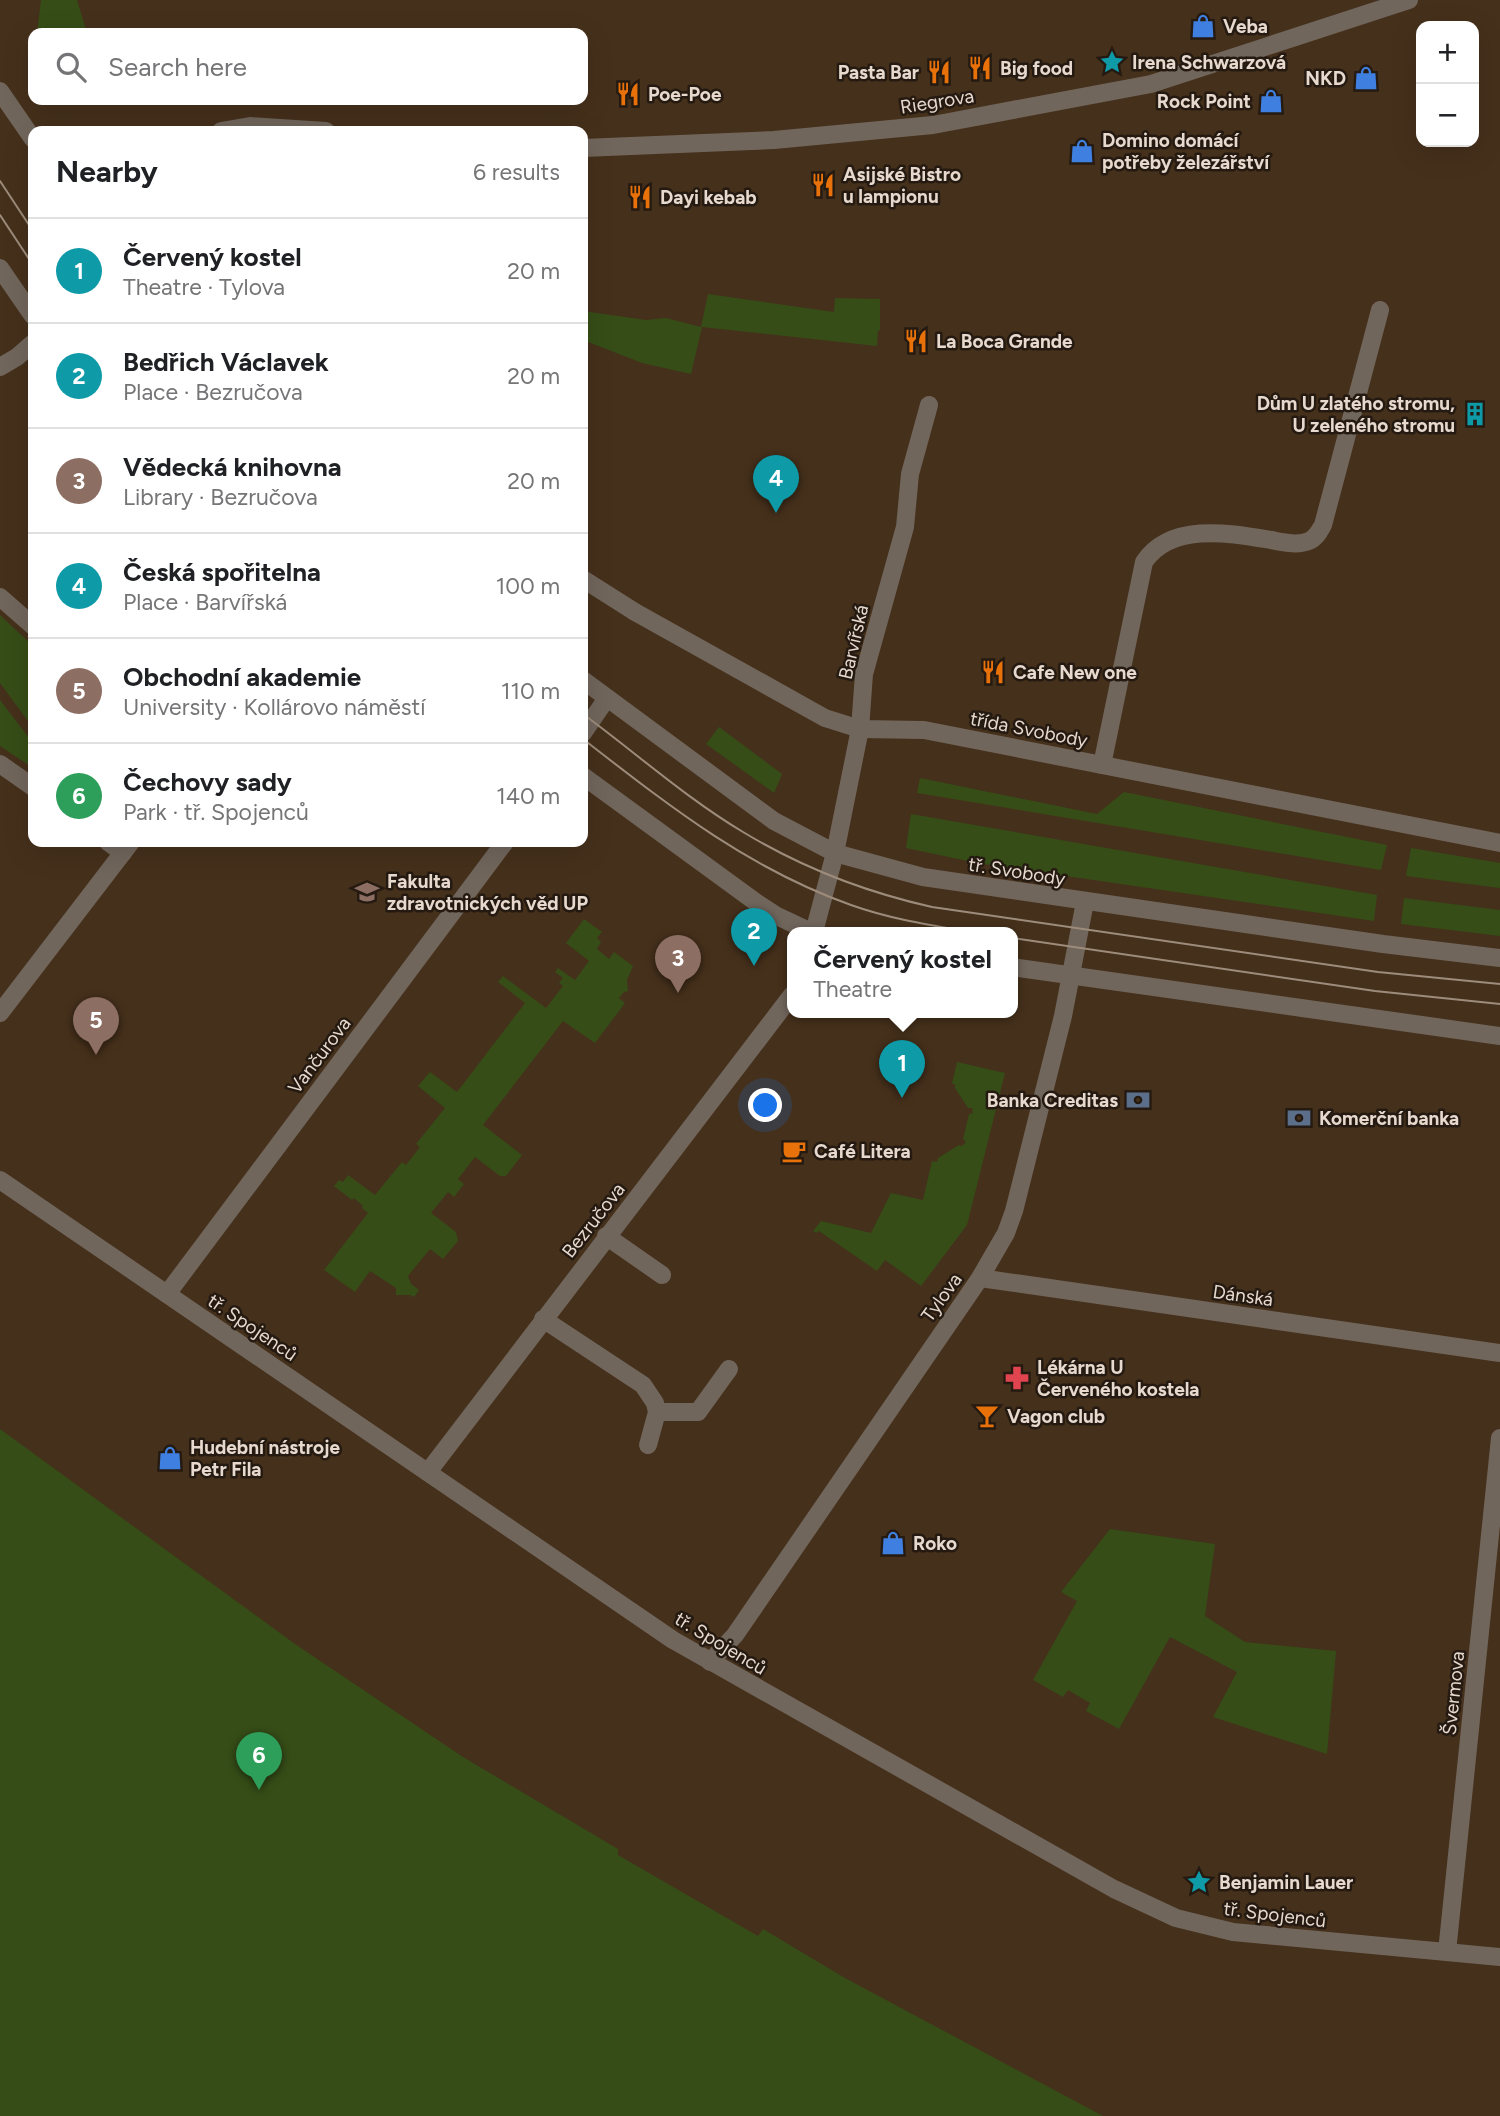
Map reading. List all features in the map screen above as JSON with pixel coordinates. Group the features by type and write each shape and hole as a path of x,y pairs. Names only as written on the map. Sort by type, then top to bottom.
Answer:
{"street":[{"name":"Riegrova","path":"588,148 774,140 933,125 1151,84 1409,0"},
{"path":"0,91 28,132"},
{"path":"0,268 28,309"},
{"path":"1102,765 1144,562 1158,546 1178,537 1206,533 1297,543 1311,540 1318,534 1323,525 1380,310"},
{"path":"0,367 28,348"},
{"name":"Barvířská","path":"813,927 835,853 860,729 863,674 905,527 910,474 929,405"},
{"name":"třída Svobody","path":"588,582 635,612 825,718 860,729 924,730 1500,843"},
{"path":"0,597 28,622"},
{"name":"tř. Svobody","path":"588,684 774,821 835,853 923,877 1383,944 1500,958"},
{"path":"588,726 607,698"},
{"path":"0,764 28,784"},
{"path":"588,780 757,903 801,927"},
{"path":"0,1013 120,847"},
{"name":"Vančurova","path":"167,1294 501,847"},
{"name":"Tylova","path":"710,1662 735,1635 980,1279 1006,1233 1014,1211 1063,1016 1084,902"},
{"path":"1018,968 1500,1036"},
{"name":"Bezručova","path":"428,1472 787,1002"},
{"name":"tř. Spojenců","path":"0,1180 662,1633 1114,1889 1176,1918 1210,1928 1500,1957"},
{"path":"607,1236 662,1275"},
{"name":"Dánská","path":"980,1279 1500,1353"},
{"path":"543,1319 643,1384 655,1403 657,1412 648,1445"},
{"path":"657,1412 698,1412 729,1369"},
{"name":"Švermova","path":"1447,1952 1500,1437"}],"green space":[{"path":"41,0 77,0 85,28 38,28"},
{"path":"708,294 834,312 835,298 880,299 877,346 702,327 691,374 642,363 588,342 588,312 646,320 666,318 701,327"},
{"path":"0,615 28,641 28,721 0,683"},
{"path":"0,700 28,736 28,765 0,746"},
{"path":"719,727 782,774 774,793 706,744"},
{"path":"920,778 1097,814 1124,792 1387,845 1381,870 917,793"},
{"path":"911,814 1377,895 1374,921 977,863 906,848"},
{"path":"1411,848 1500,863 1500,888 1406,876"},
{"path":"1404,898 1500,910 1500,936 1401,924"},
{"path":"584,919 602,932 597,938 601,942 597,949 609,959 614,952 633,966 627,980 628,991 619,998 625,1003 595,1043 563,1021 483,1125 522,1155 506,1176 500,1176 475,1157 458,1179 464,1184 454,1197 448,1192 431,1213 456,1232 458,1241 443,1259 430,1249 408,1276 411,1284 419,1290 414,1297 396,1295 396,1288 370,1271 355,1292 324,1270 368,1213 354,1198 352,1200 334,1186 339,1180 343,1182 348,1175 375,1195 402,1162 406,1165 420,1147 416,1144 445,1108 418,1086 430,1072 457,1092 525,1003 498,982 503,976 546,1008 563,986 559,983 563,978 555,972 558,968 575,980 589,961 566,943"},
{"path":"957,1062 1005,1073 967,1225 921,1286 885,1260 877,1271 819,1231 813,1231 821,1221 871,1233 891,1193 923,1200 932,1161 937,1162 938,1158 966,1142 963,1139 969,1114 973,1113 972,1108 968,1108 955,1088 955,1084 952,1084"},
{"path":"0,1429 295,1644 463,1757 618,1849 618,1855 758,1936 763,1929 845,1978 1103,2116 0,2116"},
{"path":"1110,1529 1215,1544 1205,1616 1245,1642 1336,1651 1327,1754 1213,1717 1237,1672 1170,1637 1119,1729 1086,1711 1090,1703 1068,1690 1063,1697 1033,1680 1077,1601 1061,1592"}],"tram line":[{"path":"0,181 28,223"},
{"path":"0,215 28,257"},
{"path":"588,718 681,790 743,832 811,867 882,894 932,907 1378,972 1500,984"},
{"path":"588,743 678,811 777,873 866,910 943,927"},
{"path":"1018,939 1375,991 1500,1004"}],"place":[{"name":"Veba","path":"1203,26"},
{"name":"Irena Schwarzová","path":"1112,62"},
{"name":"Big food","path":"980,68"},
{"name":"Pasta Bar","path":"939,72"},
{"name":"NKD","path":"1366,78"},
{"name":"Poe-Poe","path":"628,94"},
{"name":"Rock Point","path":"1271,101"},
{"name":"Domino domácí potřeby železářství","path":"1082,151"},
{"name":"Asijské Bistro u lampionu","path":"823,185"},
{"name":"Dayi kebab","path":"640,197"},
{"name":"La Boca Grande","path":"916,341"},
{"name":"Dům U zlatého stromu, U zeleného stromu","path":"1475,414"},
{"name":"Česká spořitelna","path":"776,513"},
{"name":"Cafe New one","path":"993,672"},
{"name":"Fakulta zdravotnických věd UP","path":"367,892"},
{"name":"Bedřich Václavek","path":"754,966"},
{"name":"Vědecká knihovna","path":"678,993"},
{"name":"Obchodní akademie","path":"96,1055"},
{"name":"Červený kostel","path":"902,1098"},
{"name":"Banka Creditas","path":"1138,1100"},
{"name":"Komerční banka","path":"1299,1118"},
{"name":"Café Litera","path":"794,1151"},
{"name":"Lékárna U Červeného kostela","path":"1017,1378"},
{"name":"Vagon club","path":"987,1416"},
{"name":"Hudební nástroje Petr Fila","path":"170,1458"},
{"name":"Roko","path":"893,1543"},
{"name":"Čechovy sady","path":"259,1790"},
{"name":"Benjamin Lauer","path":"1199,1882"}]}
